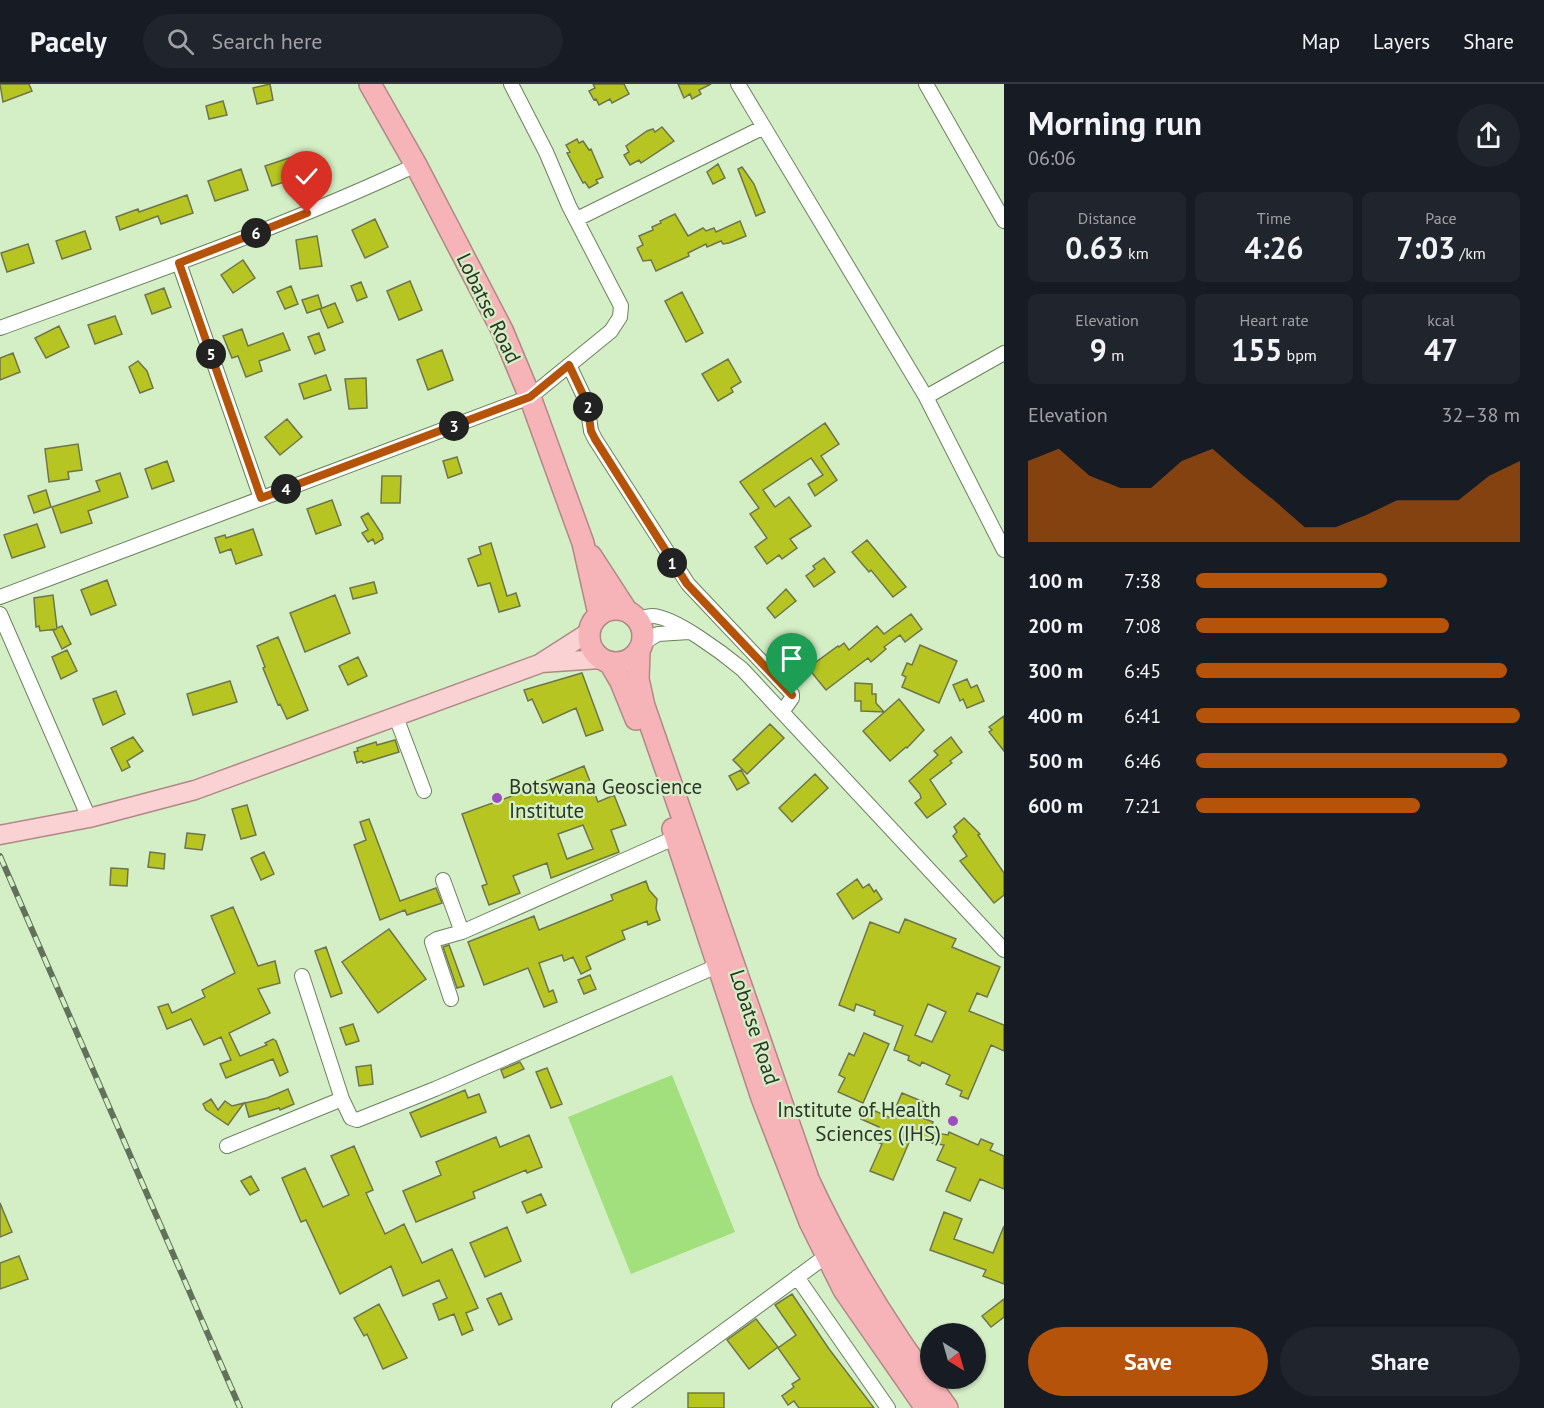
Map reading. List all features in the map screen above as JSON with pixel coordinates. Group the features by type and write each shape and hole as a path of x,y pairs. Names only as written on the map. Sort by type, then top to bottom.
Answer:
{"highway":[{"name":"Lobatse Road","path":"370,84 484,292 530,397 583,543 594,623 589,642 593,652 605,661 633,709 682,834"},
{"name":"Lobatse Road","path":"583,543 643,630 638,679 682,834 725,963 833,1251 881,1314 938,1406"},
{"path":"594,623 607,610 632,615"},
{"path":"605,661 621,663 631,659 641,647"}],"main road":[{"path":"0,835 89,818 195,790 539,664 594,623"},
{"path":"539,664 605,661"}],"street":[{"path":"0,597 530,397 611,331 617,324 622,311 618,297 511,84"},
{"path":"738,84 762,128 926,397 1004,550"},
{"path":"926,84 1004,220"},
{"path":"577,219 762,128"},
{"path":"0,328 179,263 307,213 416,165"},
{"path":"179,263 261,498"},
{"path":"926,397 1004,353"},
{"path":"569,365 587,403 591,431 595,439 670,560 687,584 792,694 793,697 782,711"},
{"path":"0,614 89,818"},
{"path":"632,615 662,618 689,632 729,658 782,711 1004,950"},
{"path":"641,647 658,634 689,632"},
{"path":"396,717 424,790"},
{"path":"451,999 432,942 462,932 682,834"},
{"path":"443,880 462,932"},
{"path":"302,976 342,1099 351,1118 361,1119 725,963"},
{"path":"227,1146 342,1099"},
{"path":"620,1408 833,1251"},
{"path":"797,1277 888,1408"}],"green space":[{"path":"672,1075 735,1232 631,1274 568,1117"}],"building":[{"path":"0,84 29,84 32,91 3,102"},
{"path":"270,84 273,100 257,104 253,88"},
{"path":"593,84 624,84 629,94 612,103 610,99 599,105 589,91 595,88"},
{"path":"678,84 711,84 699,90 701,94 692,99 690,94 684,98"},
{"path":"223,101 227,115 209,119 206,106"},
{"path":"662,127 674,141 641,163 639,160 630,165 624,155 629,152 626,146 647,131 653,129 655,132"},
{"path":"577,139 579,143 583,141 589,150 591,149 603,177 596,180 598,183 589,188 585,182 583,183 567,153 570,152 566,145"},
{"path":"292,157 299,177 272,186 265,166"},
{"path":"718,164 725,178 713,184 707,172"},
{"path":"742,167 754,184 765,212 756,216 738,169"},
{"path":"241,169 248,190 215,201 208,181"},
{"path":"187,195 193,213 161,224 158,216 120,230 116,217 138,209 139,212"},
{"path":"675,214 688,236 703,228 706,231 714,228 716,232 740,221 746,236 729,243 723,244 721,241 707,247 706,244 688,253 689,256 656,271 651,260 643,261 637,248 643,245 639,236 653,230 652,227 661,223 660,221"},
{"path":"375,219 388,247 365,258 352,230"},
{"path":"85,231 91,249 62,259 56,241"},
{"path":"317,236 322,266 300,269 296,240"},
{"path":"28,244 34,263 7,272 1,253"},
{"path":"243,260 255,278 233,293 221,275"},
{"path":"410,281 422,310 399,320 387,291"},
{"path":"361,282 367,297 357,301 351,286"},
{"path":"291,286 298,304 285,309 277,292"},
{"path":"164,288 171,307 152,314 145,295"},
{"path":"682,292 703,333 686,342 665,301"},
{"path":"318,295 322,308 307,313 302,300"},
{"path":"335,303 343,322 328,328 320,309"},
{"path":"115,316 122,334 95,344 88,325"},
{"path":"59,326 69,347 46,358 35,338"},
{"path":"242,329 248,346 283,333 290,350 259,361 262,371 246,377 238,356 232,358 223,336"},
{"path":"319,333 325,350 315,354 308,337"},
{"path":"442,350 453,380 428,390 417,360"},
{"path":"13,353 20,372 0,380 0,358"},
{"path":"728,359 741,382 731,388 733,392 718,401 702,374"},
{"path":"138,361 147,371 153,388 140,393 129,367"},
{"path":"326,375 331,390 304,399 299,384"},
{"path":"366,378 367,408 349,409 345,379"},
{"path":"287,419 302,437 280,455 265,437"},
{"path":"825,423 839,444 821,456 837,480 815,496 808,484 823,475 811,458 763,490 775,507 789,497 811,526 790,539 797,548 782,559 779,555 767,564 755,547 767,538 750,514 759,508 740,482"},
{"path":"78,444 82,470 68,472 69,479 49,482 45,449"},
{"path":"457,457 462,473 448,478 443,461"},
{"path":"167,461 174,481 152,489 145,469"},
{"path":"120,473 128,497 88,511 92,523 61,533 52,507 100,491 96,481"},
{"path":"382,476 401,476 400,503 381,503"},
{"path":"46,490 51,507 34,513 28,496"},
{"path":"332,500 341,525 316,534 307,509"},
{"path":"368,513 382,534 383,539 375,544 373,539 368,542 362,533 368,530 361,517"},
{"path":"37,524 45,547 12,558 4,535"},
{"path":"253,529 262,555 236,564 231,549 220,553 215,538 225,535 226,538"},
{"path":"867,540 906,587 893,597 871,570 869,572 852,552"},
{"path":"491,543 507,596 516,593 520,606 499,612 490,583 478,586 468,559 481,554 479,547"},
{"path":"824,558 835,572 814,587 806,576 815,569 813,566"},
{"path":"107,580 116,605 91,615 81,590"},
{"path":"374,582 377,593 353,599 350,588"},
{"path":"786,589 796,601 775,618 767,608"},
{"path":"53,595 57,628 62,626 71,644 62,649 53,630 57,629 40,631 39,626 36,627 34,598"},
{"path":"335,595 350,633 305,652 290,613"},
{"path":"911,614 922,629 905,642 900,635 884,647 886,649 871,662 868,658 826,690 808,668 838,646 844,643 849,650 877,626 884,634"},
{"path":"278,637 308,710 287,719 280,704 278,705 257,646"},
{"path":"920,645 957,661 939,703 902,687 906,677 902,675 907,663 912,665"},
{"path":"67,650 77,671 61,679 52,657"},
{"path":"358,657 367,676 348,685 339,666"},
{"path":"582,673 603,730 586,736 576,708 543,723 532,699 528,701 524,690"},
{"path":"967,679 971,688 977,685 984,701 967,708 963,699 960,701 953,685"},
{"path":"230,681 237,702 193,715 187,694"},
{"path":"855,683 872,684 872,694 876,694 876,703 884,712 861,711 861,701 855,701"},
{"path":"116,691 125,714 103,725 93,699"},
{"path":"899,699 924,730 907,748 890,761 863,731"},
{"path":"1004,716 1004,751 989,732 992,730 989,727"},
{"path":"770,724 784,738 747,774 733,760"},
{"path":"133,737 143,751 127,761 130,767 122,771 111,748"},
{"path":"951,737 962,752 930,780 946,804 927,818 915,803 921,798 920,794 909,781 938,755 934,751"},
{"path":"395,740 399,752 357,763 354,752 358,751 357,748 376,742 377,745"},
{"path":"584,766 598,802 614,795 626,825 611,830 619,852 551,878 547,863 513,876 520,893 489,905 482,886 487,884 462,814 548,783 547,781","holes":["583,825 593,849 567,859 558,834"]},
{"path":"741,770 749,783 737,790 729,776"},
{"path":"815,774 828,788 792,822 779,808"},
{"path":"247,805 256,835 241,839 232,809"},
{"path":"964,818 980,834 978,835 1004,873 1004,895 994,903 960,861 967,856 953,836 957,832 954,827"},
{"path":"369,819 400,901 436,888 442,903 407,915 405,910 380,920 354,845 366,840 360,822"},
{"path":"187,833 205,835 202,850 185,848"},
{"path":"150,852 165,854 164,869 148,867"},
{"path":"264,852 274,874 261,880 251,858"},
{"path":"111,868 128,869 127,886 110,885"},
{"path":"857,879 863,888 869,884 882,899 853,919 837,894"},
{"path":"646,881 649,890 657,899 656,909 660,920 648,925 647,921 622,931 625,939 586,957 591,969 581,974 573,957 564,961 562,955 539,963 549,992 553,990 557,1002 544,1007 528,968 484,985 468,942 534,916 539,930 613,900 611,895"},
{"path":"233,907 258,966 275,961 280,983 258,989 270,1013 229,1033 240,1056 267,1045 265,1043 273,1039 276,1041 288,1072 280,1076 273,1059 226,1078 220,1064 231,1060 221,1037 204,1045 191,1019 167,1029 158,1007 168,1004 172,1013 205,997 202,990 235,973 211,916"},
{"path":"905,919 956,939 952,947 1000,967 987,997 977,993 969,1011 1004,1025 1004,1051 991,1045 968,1099 960,1096 962,1091 946,1084 950,1075 922,1062 920,1066 908,1060 909,1056 894,1050 903,1026 874,1015 875,1011 856,1004 854,1011 839,1005 870,922 899,933","holes":["928,1004 946,1012 932,1042 915,1035"]},
{"path":"389,929 426,979 378,1013 342,962"},
{"path":"449,945 464,986 457,988 443,947"},
{"path":"326,947 342,993 331,997 315,951"},
{"path":"590,975 596,989 584,994 578,980"},
{"path":"353,1024 359,1041 346,1045 340,1028"},
{"path":"864,1033 889,1044 863,1103 838,1092 845,1078 839,1075 849,1053 854,1056"},
{"path":"520,1062 524,1069 504,1078 501,1070"},
{"path":"371,1065 373,1084 359,1086 356,1067"},
{"path":"547,1068 562,1104 551,1108 536,1072"},
{"path":"288,1089 294,1104 280,1110 279,1108 249,1117 245,1103 267,1098"},
{"path":"465,1090 468,1098 479,1094 486,1112 421,1137 410,1113"},
{"path":"902,1093 926,1103 920,1117 933,1122 929,1132 948,1135 949,1132 978,1145 981,1139 993,1144 990,1150 1004,1156 1004,1189 980,1179 970,1201 946,1191 956,1168 937,1160 944,1145 932,1143 913,1133 893,1180 870,1171 882,1144 873,1140 879,1127 861,1119 866,1107 891,1118"},
{"path":"211,1099 218,1110 225,1101 232,1106 244,1103 228,1125 206,1110 203,1104"},
{"path":"529,1135 542,1167 527,1173 526,1170 473,1192 475,1198 416,1222 403,1191 441,1175 436,1162 496,1137 500,1147"},
{"path":"354,1146 373,1190 366,1193 385,1234 404,1224 422,1263 452,1249 478,1308 466,1313 473,1330 462,1335 454,1314 439,1320 433,1304 447,1298 439,1280 403,1296 391,1266 340,1294 306,1220 301,1222 282,1178 305,1168 323,1207 349,1195 331,1156"},
{"path":"251,1176 259,1190 250,1195 241,1181"},
{"path":"541,1194 546,1205 527,1213 522,1202"},
{"path":"0,1203 12,1232 0,1237"},
{"path":"944,1212 962,1219 954,1239 993,1253 1004,1226 1004,1284 983,1276 986,1270 930,1250"},
{"path":"507,1227 521,1261 485,1277 470,1243"},
{"path":"19,1256 28,1279 0,1289 0,1263"},
{"path":"501,1293 512,1319 499,1325 487,1299"},
{"path":"792,1294 829,1349 874,1408 799,1408 794,1401 788,1405 782,1396 794,1387 792,1384 800,1379 778,1348 796,1335 775,1305"},
{"path":"1004,1299 1004,1317 991,1327 982,1316"},
{"path":"379,1304 407,1358 383,1369 367,1334 364,1336 354,1318"},
{"path":"756,1319 778,1347 749,1369 727,1340"},
{"path":"688,1393 724,1393 724,1408 688,1408"}],"railway":[{"path":"0,856 240,1408"}],"place":[{"name":"Botswana Geoscience Institute","path":"497,798"},
{"name":"Institute of Health Sciences (IHS)","path":"953,1121"}],"route":[{"path":"307,213 179,263 261,498 530,397 569,365 584,394 591,431 595,439 670,560 687,584 792,695"}]}
